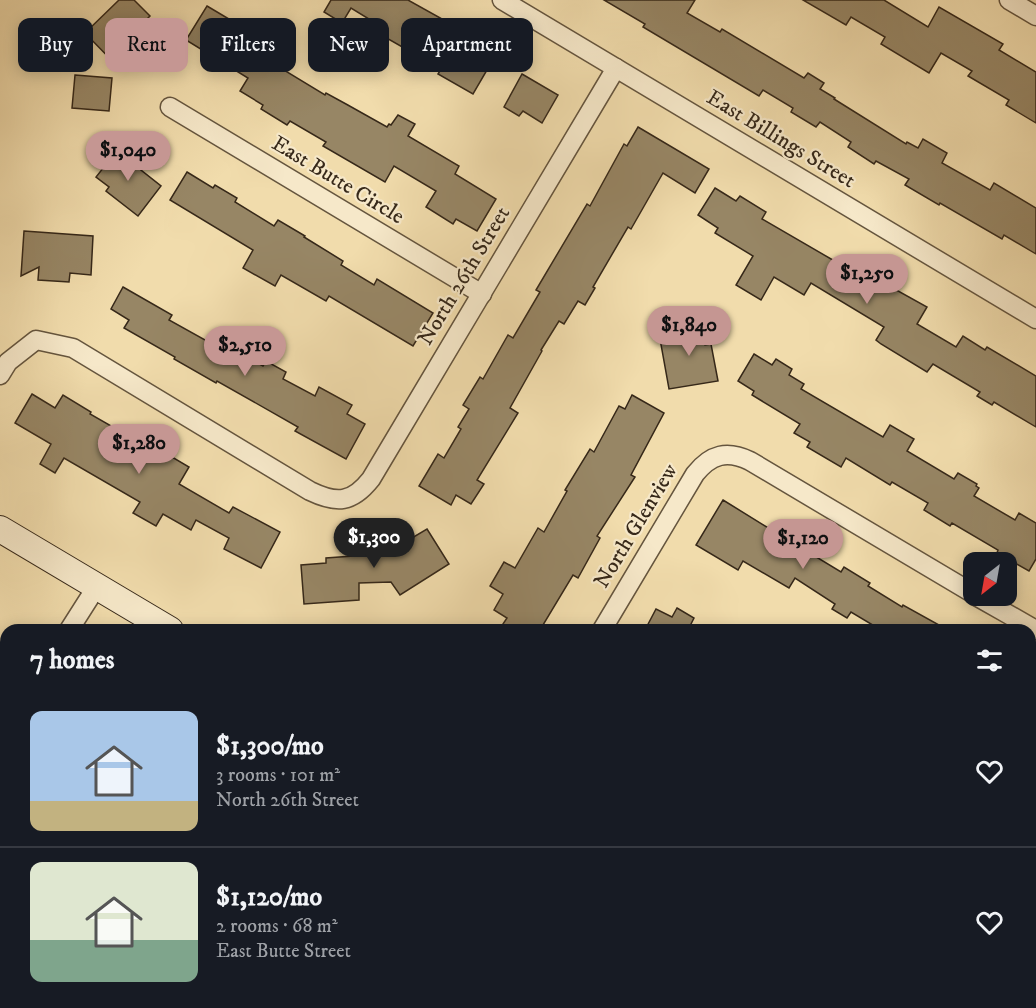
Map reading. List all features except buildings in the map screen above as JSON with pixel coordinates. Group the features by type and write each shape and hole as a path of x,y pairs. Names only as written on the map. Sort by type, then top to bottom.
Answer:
{"main road":[{"path":"0,529 160,624"}],"street":[{"name":"East Billings Street","path":"502,0 1036,319"},
{"path":"1009,0 1036,16"},
{"name":"North 26th Street","path":"0,375 8,362 36,340 73,348 310,491 334,500 345,500 355,495 371,479 616,68"},
{"name":"East Butte Circle","path":"170,107 482,294"},
{"name":"North Glenview","path":"606,624 695,474 710,459 719,454 730,454 750,461 963,588"},
{"path":"73,624 97,586"},
{"path":"994,606 1026,624"}]}
